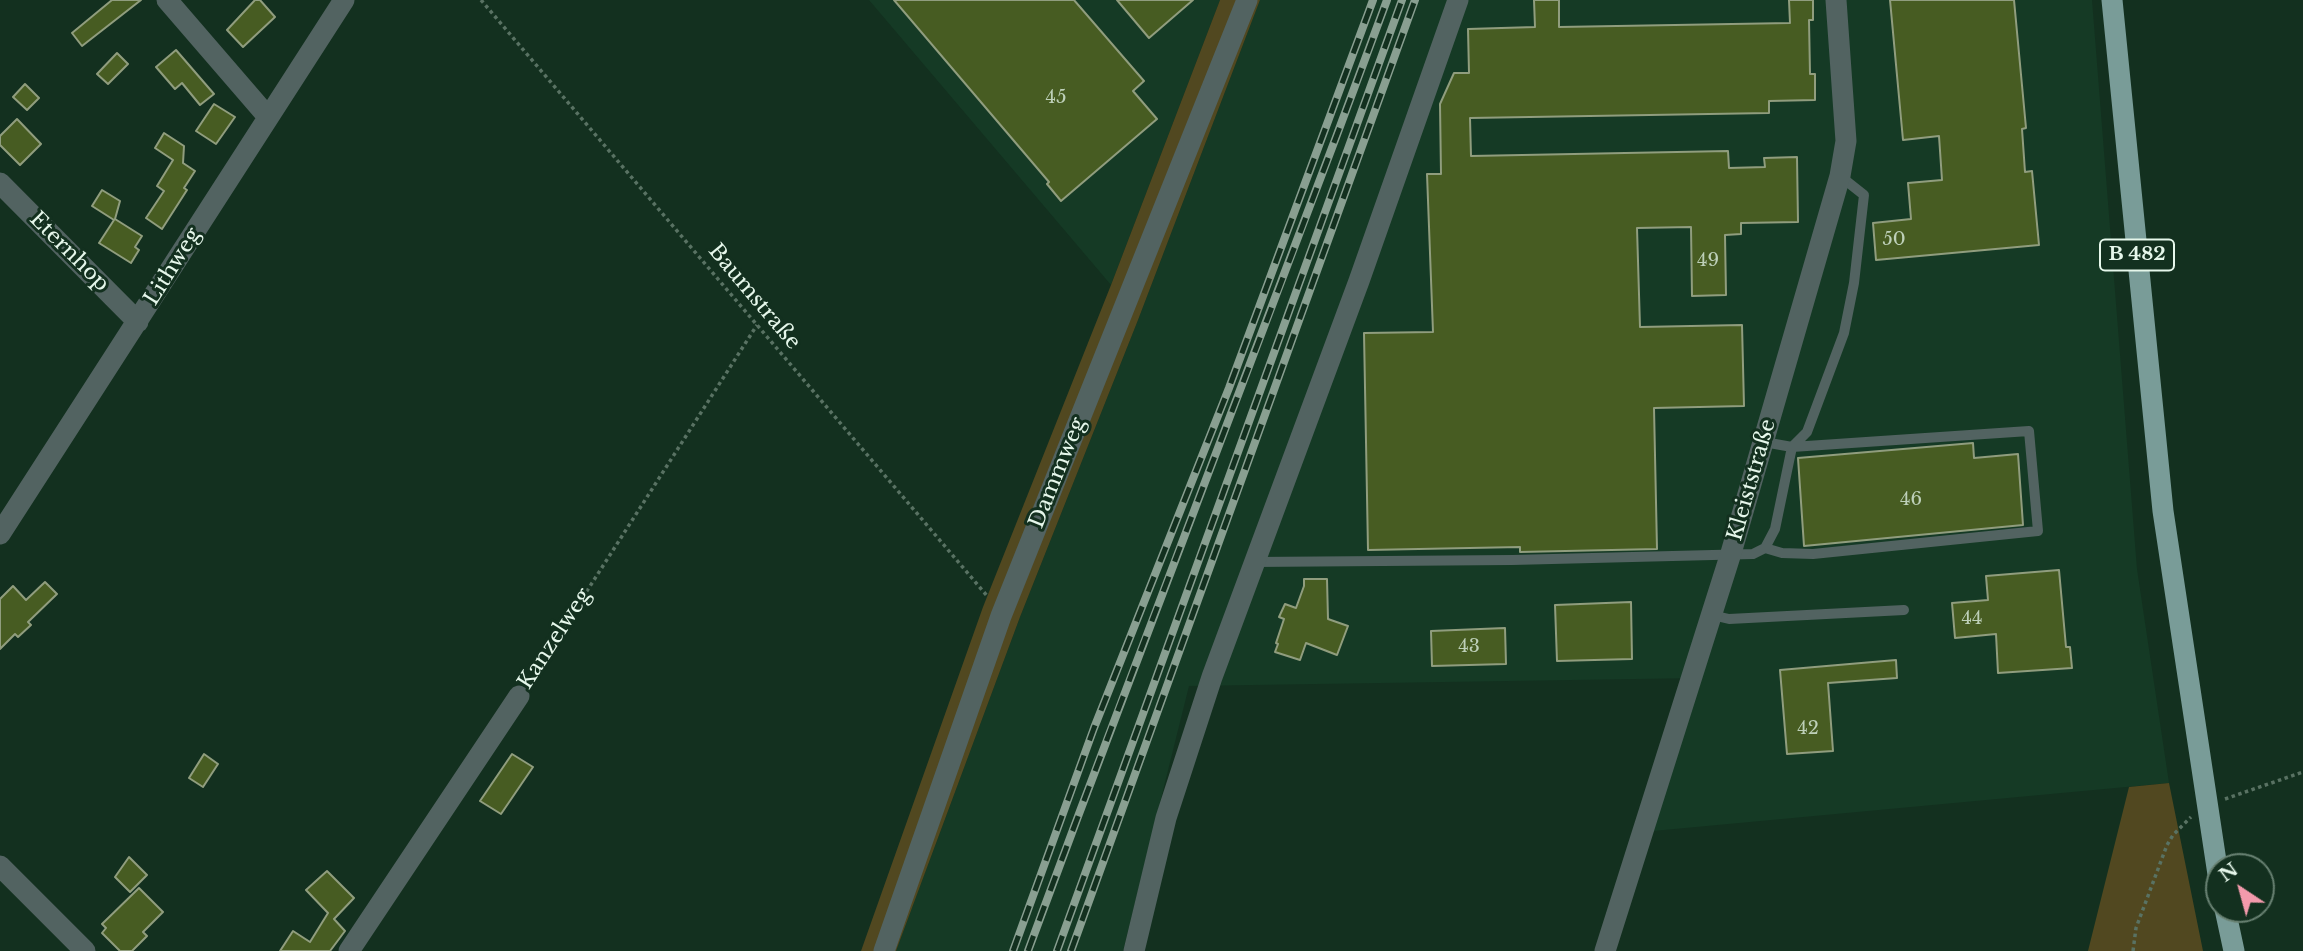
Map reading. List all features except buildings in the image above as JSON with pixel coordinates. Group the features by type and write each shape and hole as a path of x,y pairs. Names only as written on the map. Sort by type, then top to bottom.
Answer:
{"main road":[{"name":"B 482","path":"2112,0 2162,511 2215,853"},
{"path":"2228,923 2234,951"}],"street":[{"path":"167,0 268,117"},
{"name":"Lithweg","path":"0,534 344,0"},
{"name":"Dammweg","path":"884,951 1001,616 1247,0"},
{"path":"1134,951 1166,818 1212,677 1359,281 1458,0"},
{"name":"Kleiststraße","path":"1605,951 1731,553 1840,176 1846,141 1836,0"},
{"name":"Eternhop","path":"0,183 138,322"},
{"name":"Kanzelweg","path":"349,951 519,696"},
{"path":"0,866 85,951"}],"lane":[{"path":"1253,562 1513,560 1753,554 1765,548 1775,529 1792,446 1807,432 1844,333 1853,288 1864,195 1840,176"},
{"path":"1764,442 1792,446 2029,431 2038,531 1813,554 1782,553 1765,548"},
{"path":"1712,615 1729,619 1904,610"}],"path":[{"name":"Baumstraße","path":"481,0 1001,616"},
{"name":"Kanzelweg","path":"519,696 757,325"},
{"path":"2133,951 2136,928"}],"shaded area":[{"path":"869,0 1220,0 1111,285"},
{"path":"1220,0 1260,0 1138,320 1020,617 896,951 861,951 983,607 1111,285"},
{"path":"1260,0 2092,0 2137,569 2169,783 1653,831 1700,678 1189,686 1123,951 896,951 1020,617 1138,320"},
{"path":"2169,783 2203,951 2088,951 2129,787"}],"railway":[{"path":"1013,951 1094,728 1229,388 1373,0"},
{"path":"1028,951 1387,0"},
{"path":"1057,951 1402,0"},
{"path":"1071,951 1415,0"}]}
